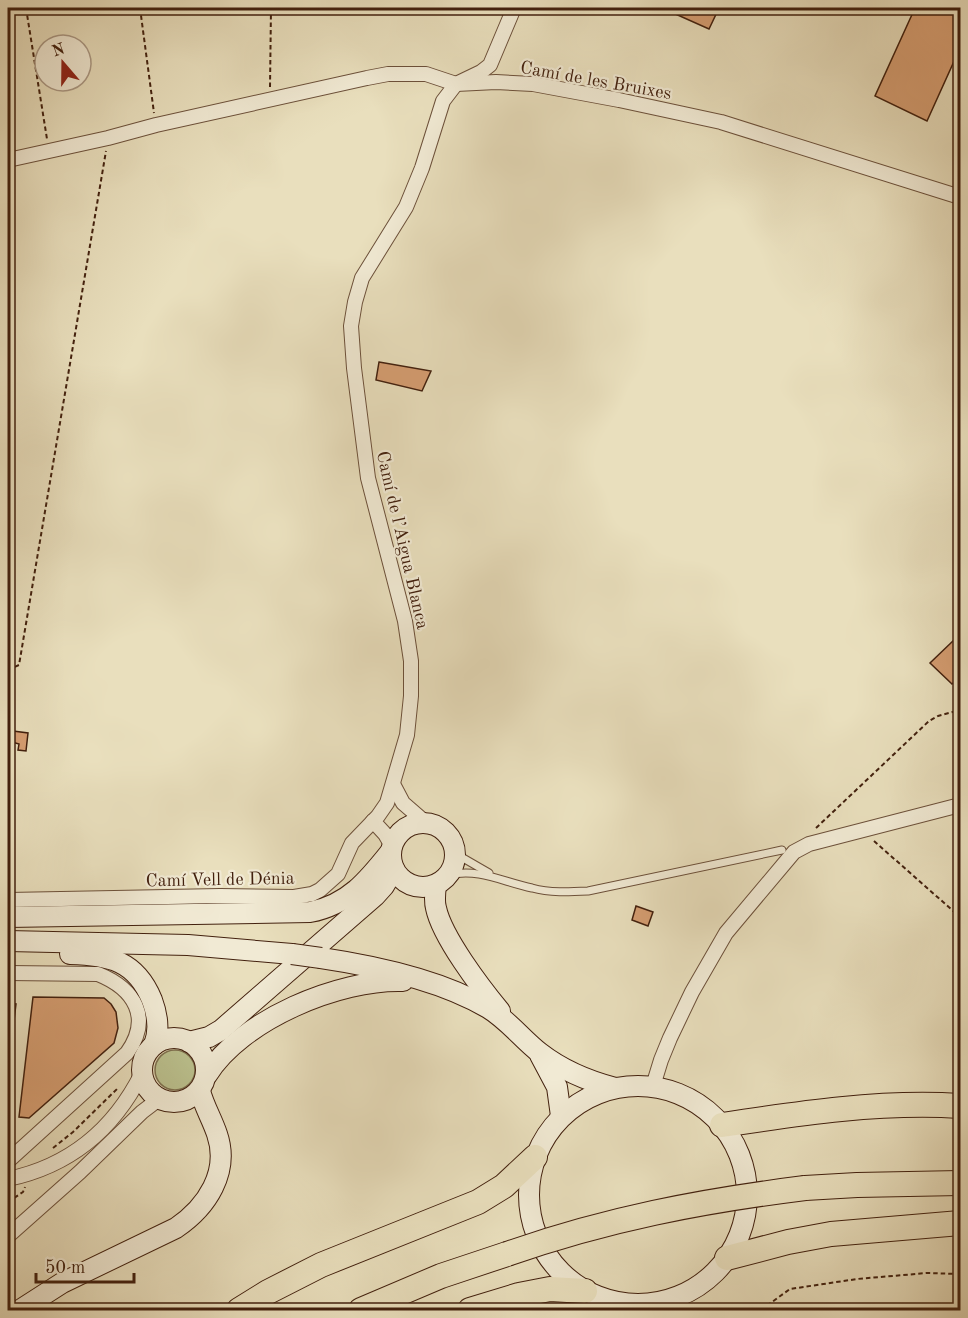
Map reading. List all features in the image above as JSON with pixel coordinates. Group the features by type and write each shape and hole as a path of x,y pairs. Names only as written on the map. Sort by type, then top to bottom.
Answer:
{"highway":[{"path":"722,1125 809,1112 923,1104 960,1106"},
{"path":"239,1311 268,1292 321,1265 478,1202 504,1186 535,1157"},
{"path":"361,1311 441,1276 567,1234 642,1214 723,1199 805,1188 960,1183"},
{"path":"727,1258 788,1242 831,1234 960,1223"},
{"path":"470,1311 519,1295 550,1289 585,1291"}],"main road":[{"path":"189,1042 209,1037 221,1030 375,896 384,886 396,862 401,831 417,823 426,823 446,831 456,851 455,860 442,880 436,910 447,933 494,1003 538,1052 572,1073 615,1088"},
{"path":"396,862 421,887 442,880"},
{"path":"8,917 310,912 332,906 350,896 373,875 396,862"},
{"path":"8,941 188,945 292,954 363,965 466,996 489,1009 520,1034"},
{"path":"8,952 88,954 109,958 128,967 138,975 147,989 157,1014 158,1032 154,1045 145,1057 142,1073 147,1088 166,1102 188,1100 204,1076 225,1053 273,1018 301,1004 365,984 398,981 425,982"},
{"path":"204,1076 211,1044 221,1030"},
{"path":"20,1311 62,1283 159,1237 194,1214 213,1188 220,1162 219,1141 211,1120 199,1049 189,1042 173,1038 154,1045"},
{"path":"538,1052 556,1088 561,1116"},
{"path":"634,1085 653,1086 679,1093 703,1106 722,1125 734,1142 747,1180 744,1221 738,1240 727,1258 714,1274 697,1287 659,1307 608,1300 585,1291 560,1273 541,1248 537,1238 530,1218 528,1187 535,1157 546,1135 561,1116 586,1098 615,1088 634,1085"},
{"path":"180,1102 192,1105 211,1120"}],"street":[{"name":"Camí de l’Aigua Blanca","path":"387,803 406,735 411,696 411,661 403,612 368,478 351,326 362,278 406,207 422,168 442,101 456,84 490,65 514,8"},
{"name":"Camí de les Bruixes","path":"8,160 270,99 388,75 426,74 456,84 496,82 533,84 721,122 960,197"},
{"path":"393,784 399,798 409,810 426,823"},
{"path":"387,803 409,810"},
{"name":"Camí Vell de Dénia","path":"8,900 294,897 312,894 338,874 352,843 387,803"},
{"path":"653,1086 670,1038 726,933 789,857 803,846 960,805"},
{"path":"373,821 385,834 396,862"},
{"path":"8,973 98,974 124,988 134,999 138,1011 138,1029 134,1043 127,1053 8,1161"},
{"path":"8,1179 59,1162 75,1153 122,1109 142,1073"},
{"path":"8,1236 159,1099"}],"lane":[{"path":"442,880 467,872 552,892 588,891 782,850"},
{"path":"456,851 463,858 499,878"}],"path":[{"path":"26,8 49,151"},
{"path":"141,8 156,125"},
{"path":"270,99 271,8"},
{"path":"8,670 20,665 108,138"},
{"path":"803,846 807,838 930,721 938,716 960,710"},
{"path":"861,830 960,916"},
{"path":"47,1152 73,1132 118,1087"},
{"path":"8,1202 23,1192 27,1174"},
{"path":"761,1311 790,1289 857,1279 927,1273 960,1274"}],"green space":[{"path":"175,1050 183,1051 189,1056 194,1062 194,1078 189,1084 183,1089 175,1090 167,1089 161,1084 156,1078 155,1070 156,1062 161,1056 167,1051"}],"building":[{"path":"662,8 719,8 709,29"},
{"path":"915,8 960,8 960,48 927,121 875,96"},
{"path":"379,362 431,371 422,391 376,380"},
{"path":"955,639 960,644 960,680 959,678 952,684 930,663"},
{"path":"13,731 28,733 26,751 18,750 19,744 12,742"},
{"path":"636,906 653,912 648,926 632,920"},
{"path":"33,997 104,998 116,1012 118,1028 114,1043 29,1118 19,1117"},
{"path":"8,1003 16,1004 9,1061 13,1061 11,1080 8,1079"}]}
